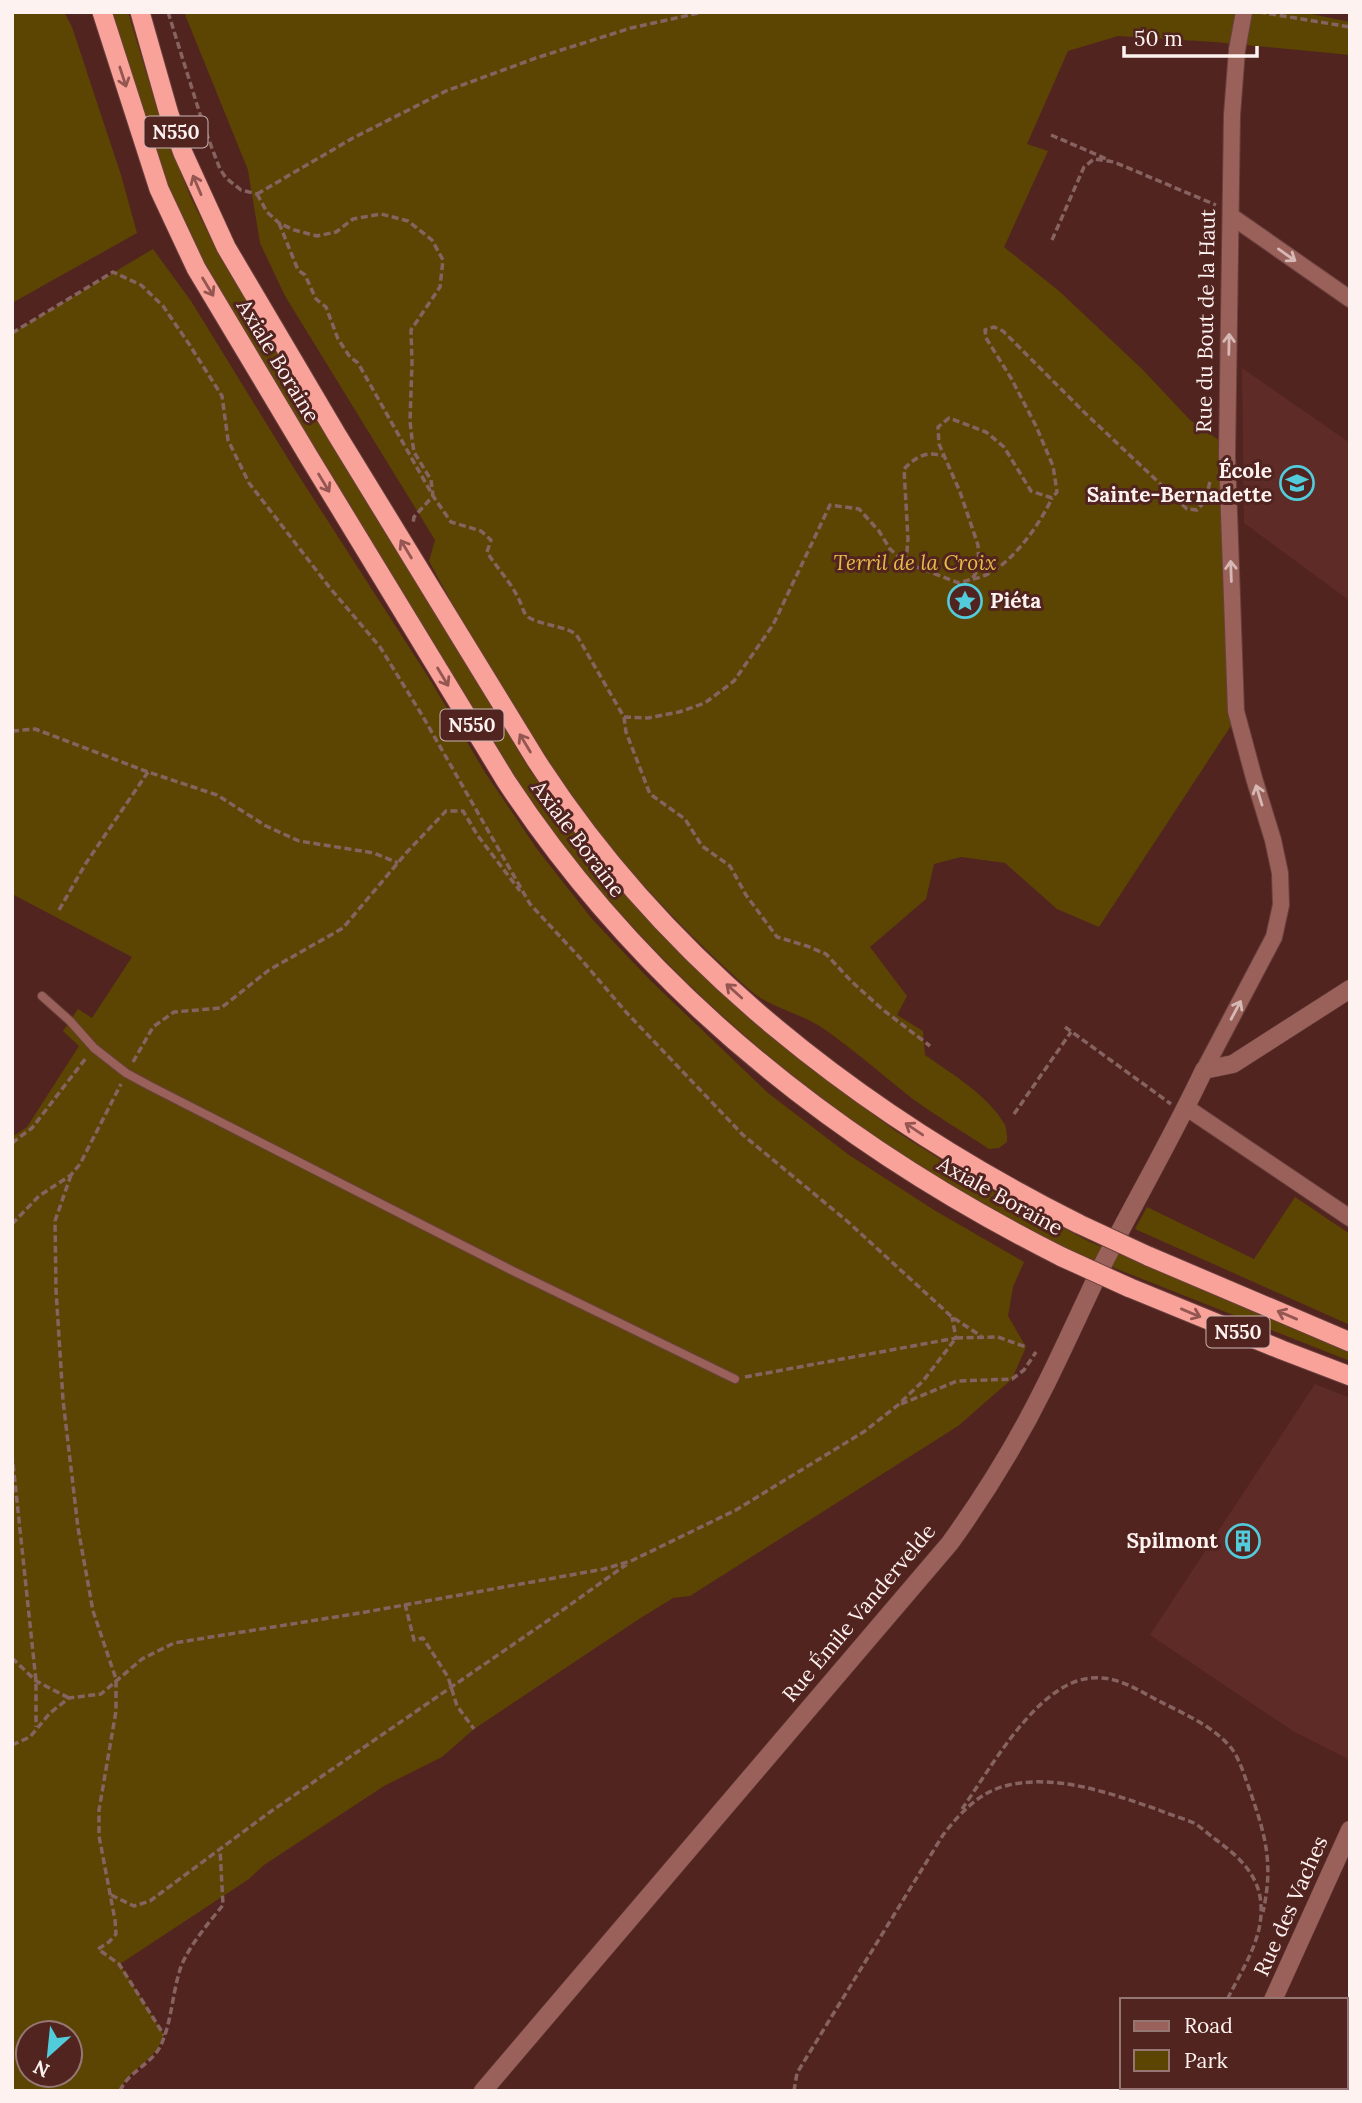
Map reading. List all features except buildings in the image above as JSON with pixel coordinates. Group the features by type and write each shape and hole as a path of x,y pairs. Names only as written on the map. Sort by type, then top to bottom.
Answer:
{"highway":[{"name":"Axiale Boraine","path":"102,12 159,189 196,268 506,781 568,868 622,932 718,1028 755,1060 889,1158 967,1206 1062,1257 1128,1287 1350,1376"},
{"name":"Axiale Boraine","path":"140,12 183,153 226,247 405,547 562,801 598,850 637,896 740,997 834,1074 960,1160 1079,1224 1350,1342"}],"street":[{"name":"Rue du Bout de la Haut","path":"1185,1110 1274,937 1281,905 1280,873 1273,840 1236,710 1227,456 1232,115 1237,50 1244,12"},
{"path":"1231,214 1350,299"},
{"path":"1204,1070 1233,1064 1350,989"},
{"path":"1185,1110 1350,1218"},
{"name":"Rue Émile Vandervelde","path":"482,2091 967,1520 1047,1382 1124,1223 1185,1110"},
{"name":"Rue des Vaches","path":"1274,1998 1350,1830"}],"lane":[{"path":"42,996 70,1021 94,1048 127,1073 503,1265 735,1379"}],"path":[{"path":"168,12 220,169 226,178 241,190 257,194 353,138 446,91 536,58 631,28 703,12"},
{"path":"1259,12 1350,27"},
{"path":"1051,135 1231,214"},
{"path":"1052,240 1084,167 1094,159 1114,162"},
{"path":"257,194 267,212 279,223 317,236 336,232 353,219 381,214 408,221 432,240 443,260 440,287 411,330 412,439 414,452 431,480 433,496 414,517 405,547"},
{"path":"279,223 298,270 305,275 316,299 326,307 338,339 350,357 359,363 433,496 451,522 481,531 491,540 487,552 509,582 525,615 576,634 624,717 626,732 650,794 685,819 702,846 730,866 746,895 777,937 826,954 882,1009 930,1046"},
{"path":"12,333 113,272 141,285 163,306 222,396 228,440 249,483 330,588 380,647 530,904"},
{"path":"624,717 648,718 679,712 716,697 734,681 773,625 831,505 859,509 879,531 890,550 906,563 959,583 984,578 1016,550 1044,516 1057,492 1053,466 1036,426 986,338 985,330 994,327 1003,331 1093,421 1187,509 1197,510 1206,500 1211,478"},
{"path":"972,579 979,568 978,545 960,492 939,444 938,427 949,418 986,432 1003,447 1031,491 1052,498"},
{"path":"906,563 908,529 904,469 915,457 925,454 944,456"},
{"path":"12,732 19,729 36,729 217,795 266,826 299,841 374,853 398,863"},
{"path":"58,910 86,863 148,772"},
{"path":"12,1224 39,1196 71,1175 80,1164 153,1027 174,1012 221,1008 269,970 343,928 446,811 463,811 478,836 530,904 635,1021 743,1135 847,1221 952,1317 981,1336"},
{"path":"1065,1027 1185,1110"},
{"path":"1014,1114 1071,1032"},
{"path":"12,1143 33,1128 94,1048"},
{"path":"71,1175 55,1221 63,1400 78,1528 93,1611 116,1679 116,1711 99,1810 99,1836 116,1934 98,1949 119,1964 164,2035"},
{"path":"110,1894 134,1906 150,1901 270,1811 631,1561 736,1510 865,1431 923,1381 956,1338 952,1317"},
{"path":"735,1379 956,1338 981,1336 1008,1339 1026,1348"},
{"path":"898,1405 957,1381 1012,1379 1024,1370 1036,1352"},
{"path":"12,1454 36,1681 37,1729"},
{"path":"12,1658 36,1681 69,1698 101,1695 116,1679 142,1659 174,1643 405,1605 604,1569 631,1561"},
{"path":"405,1605 414,1640 424,1638 452,1686 457,1706 474,1729"},
{"path":"794,2091 797,2073 943,1835 1039,1704 1056,1691 1078,1681 1102,1677 1121,1680 1207,1727 1231,1748 1239,1762 1264,1831 1269,1872 1260,1927 1228,1998"},
{"path":"12,1745 30,1737 50,1713 69,1698"},
{"path":"960,1813 986,1794 1008,1785 1041,1782 1068,1784 1129,1800 1194,1823 1246,1864 1256,1884 1261,1905 1260,1927"},
{"path":"120,2091 124,2081 159,2050 179,1970 198,1938 223,1905 220,1849"}],"shaded area":[{"name":"École Sainte-Bernadette","path":"1242,368 1350,443 1350,601 1244,523"},
{"path":"1315,1384 1350,1398 1350,1760 1293,1731 1150,1635"}],"green space":[{"path":"12,12 64,12 72,27 121,175 137,233 12,303"},
{"path":"111,12 128,12 160,119 191,198 220,257 531,772 597,860 662,936 732,1002 812,1070 897,1132 979,1184 1090,1242 1350,1350 1350,1361 1084,1256 1010,1219 939,1178 870,1133 740,1032 623,916 569,853 519,784 216,283 190,235 167,181"},
{"name":"Terril de la Croix","path":"184,12 1302,12 1350,22 1350,55 1118,36 1068,51 1027,144 1048,151 1004,247 1059,291 1143,370 1190,420 1233,450 1237,513 1240,712 1099,927 1057,909 1005,863 961,857 934,864 926,899 870,947 907,996 897,1015 923,1031 925,1055 980,1095 998,1114 1007,1131 1007,1142 999,1148 989,1149 928,1110 821,1027 767,1002 751,991 658,900 594,827 575,801 498,683 429,561 435,540 285,296 260,243 248,170"},
{"path":"153,249 191,301 295,470 429,678 486,774 537,849 592,919 650,980 768,1093 849,1155 934,1210 1024,1262 1013,1287 1008,1316 1026,1347 1012,1379 958,1426 690,1596 673,1598 639,1619 474,1729 442,1757 384,1786 120,1964 164,2035 154,2052 130,2076 120,2091 12,2091 12,1137 27,1127 79,1046 63,1031 78,1009 92,1018 132,957 12,894 12,333"},
{"path":"1295,1197 1350,1234 1350,1325 1135,1229 1147,1207 1254,1259"}],"place":[{"name":"École Sainte-Bernadette","path":"1297,483"},
{"name":"Piéta","path":"965,601"},
{"name":"Spilmont","path":"1243,1541"}]}
